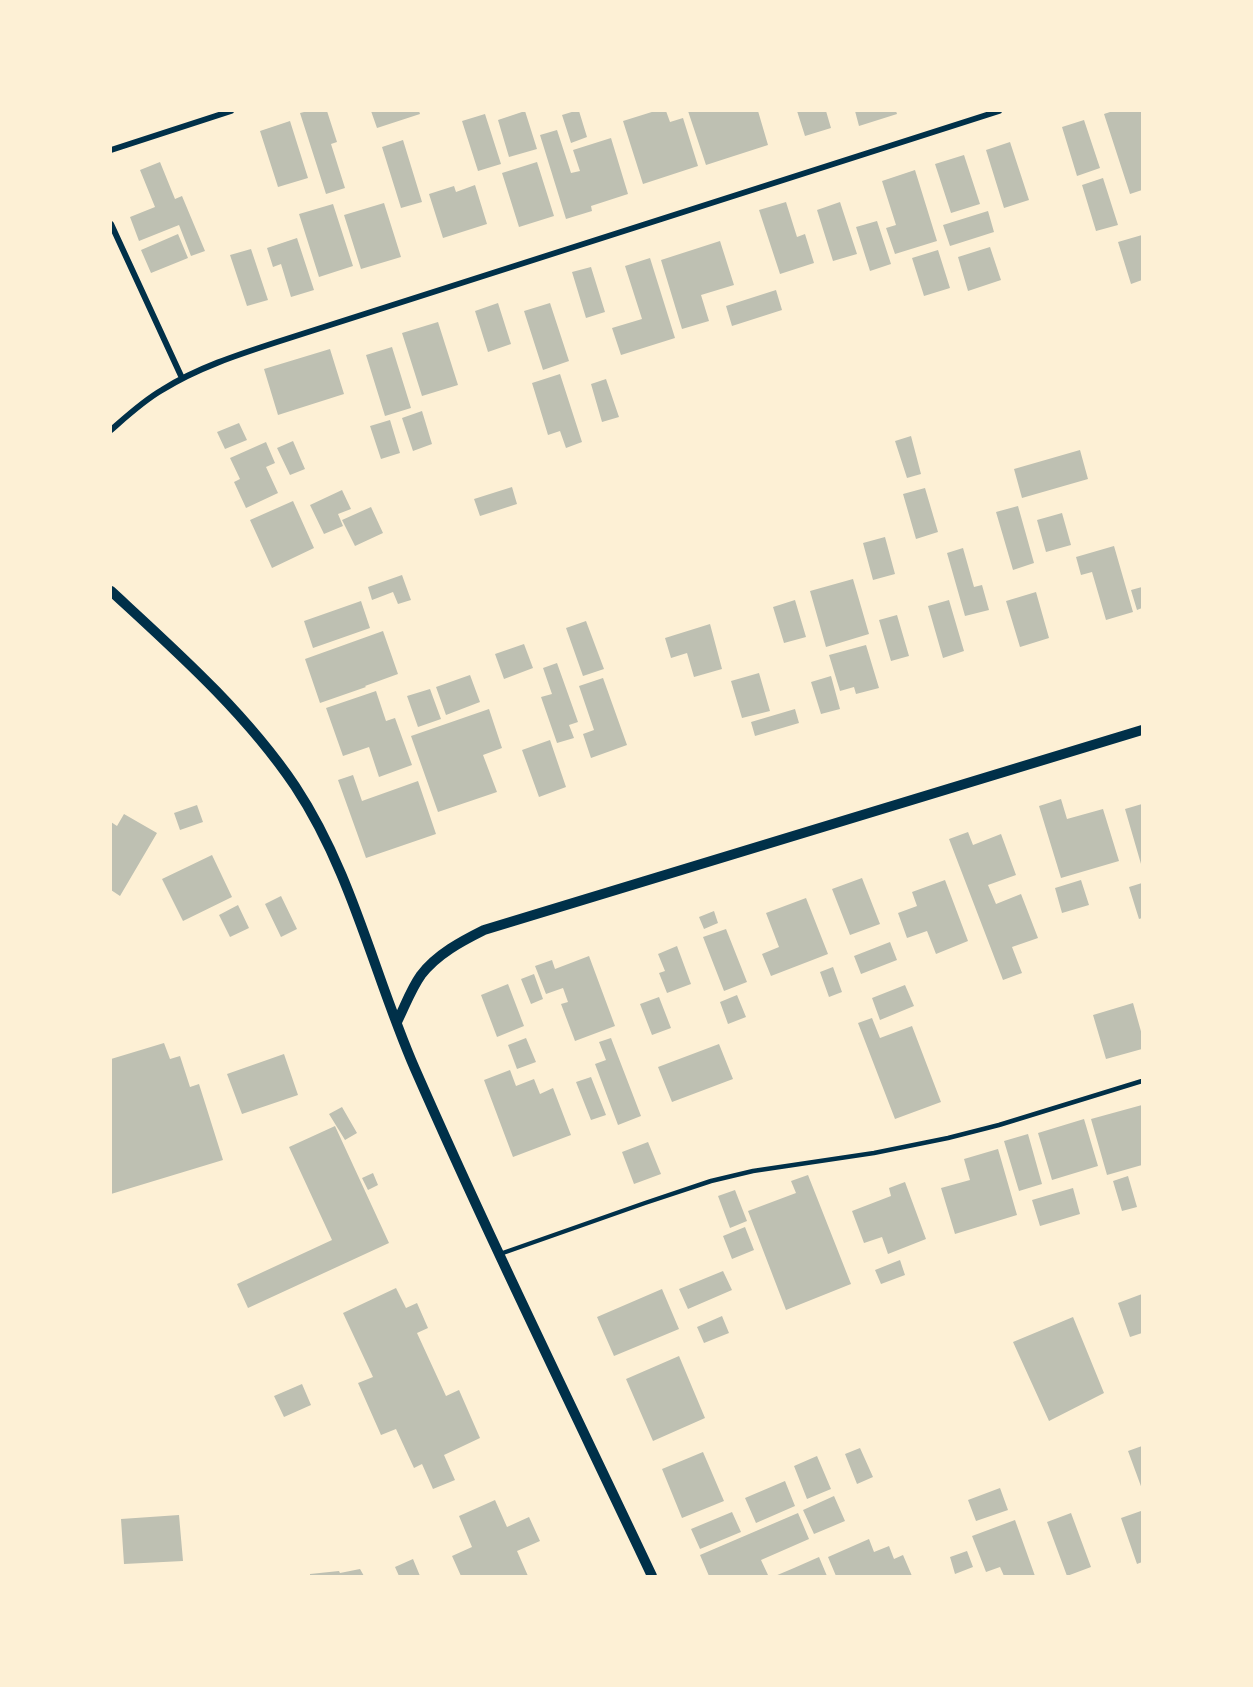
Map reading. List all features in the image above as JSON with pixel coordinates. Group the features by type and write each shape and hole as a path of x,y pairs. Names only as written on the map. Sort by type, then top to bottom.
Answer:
{"street":[{"path":"111,150 231,111"},
{"path":"111,430 160,391 182,378 222,361 999,111"},
{"path":"111,224 182,378"},
{"path":"111,591 188,664 268,748 320,828 336,860 414,1066 652,1576"},
{"path":"397,1022 422,974 458,943 484,930 1142,730"}],"lane":[{"path":"500,1254 711,1181 753,1171 874,1153 948,1138 999,1125 1142,1081"}],"building":[{"path":"327,111 337,142 331,144 345,188 326,194 300,113"},
{"path":"371,111 419,111 420,114 377,128"},
{"path":"525,111 537,149 509,157 498,120"},
{"path":"579,111 587,137 571,143 562,115"},
{"path":"655,111 666,111 670,122 683,118 698,166 643,184 623,121"},
{"path":"688,111 758,111 768,145 706,165"},
{"path":"797,111 826,111 831,128 805,136"},
{"path":"855,111 896,111 897,114 859,126"},
{"path":"1113,111 1142,111 1142,190 1130,194 1104,114"},
{"path":"485,114 501,164 478,171 462,121"},
{"path":"1084,120 1100,168 1077,176 1062,127"},
{"path":"290,121 308,178 278,187 260,131"},
{"path":"557,130 571,173 580,171 573,150 611,138 628,194 591,206 592,211 566,219 540,135"},
{"path":"403,140 422,202 401,208 382,147"},
{"path":"1010,142 1029,200 1004,208 986,150"},
{"path":"964,155 980,204 951,213 935,164"},
{"path":"160,162 175,199 182,196 205,251 191,256 179,225 139,241 130,217 155,207 140,170"},
{"path":"537,162 554,216 519,227 502,173"},
{"path":"915,170 937,241 895,254 886,228 896,225 882,181"},
{"path":"1103,178 1118,225 1096,231 1082,185"},
{"path":"475,185 487,224 443,238 429,194 454,186 456,192"},
{"path":"786,202 797,237 805,234 814,263 780,274 759,210"},
{"path":"840,202 857,254 833,261 817,210"},
{"path":"384,203 401,257 361,269 344,215"},
{"path":"333,204 353,266 319,277 299,214"},
{"path":"988,211 994,232 950,246 943,225"},
{"path":"877,221 891,264 870,271 856,227"},
{"path":"178,234 188,258 151,273 141,250"},
{"path":"1142,235 1142,280 1131,284 1118,242"},
{"path":"297,238 314,290 291,297 281,264 273,267 267,248"},
{"path":"720,241 734,285 701,295 709,321 682,329 661,260"},
{"path":"990,247 1001,280 968,291 958,257"},
{"path":"251,249 268,300 247,306 230,255"},
{"path":"938,250 950,288 924,296 912,258"},
{"path":"650,258 675,338 621,355 612,328 642,319 625,266"},
{"path":"591,267 605,312 586,318 572,272"},
{"path":"776,290 782,310 732,326 726,306"},
{"path":"498,303 511,344 488,352 475,311"},
{"path":"550,303 569,361 543,370 524,311"},
{"path":"438,322 458,385 422,396 402,333"},
{"path":"392,347 411,408 385,416 366,355"},
{"path":"330,349 344,394 278,415 264,369"},
{"path":"560,374 582,442 566,448 560,431 548,435 532,383"},
{"path":"606,379 619,417 602,422 591,384"},
{"path":"422,411 432,444 413,451 402,418"},
{"path":"390,420 400,453 381,459 370,426"},
{"path":"239,423 247,440 225,449 217,432"},
{"path":"911,436 921,474 907,478 895,441"},
{"path":"293,441 305,469 290,475 277,448"},
{"path":"266,442 275,463 266,467 278,493 246,508 234,482 240,479 230,458"},
{"path":"1080,450 1088,479 1022,498 1014,469"},
{"path":"512,487 517,504 480,516 474,499"},
{"path":"925,488 938,532 916,539 903,494"},
{"path":"342,490 351,509 338,514 343,526 324,534 310,505"},
{"path":"293,501 314,548 272,568 250,520"},
{"path":"1018,506 1034,563 1013,570 996,512"},
{"path":"371,507 383,533 355,546 342,520"},
{"path":"1062,513 1071,545 1046,552 1037,520"},
{"path":"885,537 895,574 873,580 863,543"},
{"path":"1114,546 1133,612 1106,620 1092,572 1081,575 1076,557"},
{"path":"963,548 974,587 982,585 989,610 965,616 947,553"},
{"path":"402,575 411,600 398,604 393,592 372,600 368,587"},
{"path":"853,579 869,634 826,647 810,591"},
{"path":"1142,587 1142,608 1137,610 1131,590"},
{"path":"1036,592 1049,638 1020,647 1006,601"},
{"path":"795,600 806,637 784,643 773,607"},
{"path":"949,600 964,651 943,658 928,606"},
{"path":"361,601 370,628 313,648 304,621"},
{"path":"897,615 909,656 891,661 879,620"},
{"path":"586,621 604,669 583,676 566,628"},
{"path":"710,624 722,669 694,677 687,653 671,658 665,638"},
{"path":"383,631 398,674 320,703 305,659"},
{"path":"524,644 533,668 504,679 495,654"},
{"path":"866,645 879,688 856,694 854,687 840,691 829,655"},
{"path":"557,663 578,722 569,725 574,738 557,743 541,697 552,694 543,668"},
{"path":"759,673 770,711 742,718 731,681"},
{"path":"470,675 480,702 446,715 436,687"},
{"path":"831,676 840,709 821,714 811,682"},
{"path":"603,678 627,745 591,758 583,734 594,730 579,686"},
{"path":"430,689 441,719 418,727 407,696"},
{"path":"376,691 386,721 395,718 412,765 379,777 369,747 343,756 326,708"},
{"path":"489,709 502,748 483,755 497,792 438,812 411,736"},
{"path":"795,709 799,723 755,736 751,722"},
{"path":"550,740 566,787 539,797 522,750"},
{"path":"353,775 362,801 418,781 436,834 366,858 338,780"},
{"path":"1061,799 1067,819 1103,809 1119,861 1061,878 1039,806"},
{"path":"1142,804 1142,864 1141,864 1125,809"},
{"path":"197,805 203,822 180,830 174,813"},
{"path":"124,814 157,833 120,896 111,890 111,822 117,826"},
{"path":"968,832 973,845 1001,834 1016,875 988,885 996,904 1021,894 1038,938 1012,947 1022,973 1003,980 949,839"},
{"path":"212,855 232,897 183,921 162,879"},
{"path":"862,878 880,924 850,935 832,889"},
{"path":"945,880 968,941 936,954 927,931 907,938 898,913 917,906 912,892"},
{"path":"1081,880 1089,905 1062,913 1055,888"},
{"path":"1142,883 1142,918 1139,919 1129,887"},
{"path":"281,896 297,929 281,937 265,904"},
{"path":"806,898 828,954 771,976 762,954 779,947 766,913"},
{"path":"238,905 249,928 230,937 219,915"},
{"path":"714,911 718,923 704,929 699,917"},
{"path":"726,929 747,982 724,991 703,937"},
{"path":"890,942 897,960 861,974 854,956"},
{"path":"677,946 691,984 667,993 659,973 665,971 658,954"},
{"path":"589,956 615,1026 575,1041 561,1004 568,1002 563,988 546,994 535,966 552,960 555,969"},
{"path":"833,967 842,992 829,997 820,972"},
{"path":"534,974 543,999 531,1004 521,979"},
{"path":"508,984 524,1026 497,1037 481,995"},
{"path":"905,985 914,1006 880,1020 872,998"},
{"path":"737,995 746,1017 728,1024 720,1002"},
{"path":"659,997 671,1028 652,1035 640,1004"},
{"path":"1133,1003 1142,1035 1142,1049 1106,1059 1093,1015"},
{"path":"872,1018 880,1038 912,1026 941,1102 895,1119 858,1023"},
{"path":"526,1038 536,1062 517,1069 508,1045"},
{"path":"611,1038 641,1116 618,1125 595,1064 606,1060 599,1042"},
{"path":"164,1043 170,1059 180,1056 190,1087 199,1084 223,1160 111,1194 111,1059"},
{"path":"719,1044 733,1079 672,1102 658,1067"},
{"path":"284,1054 298,1095 242,1114 227,1074"},
{"path":"510,1070 516,1086 534,1079 540,1094 553,1088 571,1135 513,1157 484,1080"},
{"path":"591,1077 606,1115 591,1120 576,1082"},
{"path":"1142,1105 1142,1165 1107,1175 1091,1119"},
{"path":"342,1107 357,1133 345,1140 329,1114"},
{"path":"1084,1119 1098,1166 1052,1180 1038,1133"},
{"path":"335,1126 389,1243 248,1308 237,1284 332,1240 289,1147"},
{"path":"1028,1134 1042,1184 1019,1191 1004,1141"},
{"path":"648,1142 661,1174 634,1184 622,1152"},
{"path":"998,1149 1017,1215 955,1234 941,1188 970,1180 964,1159"},
{"path":"373,1173 378,1185 368,1190 362,1178"},
{"path":"808,1175 851,1284 786,1310 748,1211 796,1193 791,1181"},
{"path":"1128,1176 1137,1207 1122,1211 1113,1181"},
{"path":"905,1182 926,1239 888,1254 882,1237 864,1243 852,1211 891,1196 889,1188"},
{"path":"1073,1188 1080,1214 1040,1226 1032,1200"},
{"path":"735,1190 747,1221 730,1228 718,1196"},
{"path":"745,1227 754,1250 732,1259 723,1236"},
{"path":"900,1260 905,1275 881,1284 875,1270"},
{"path":"723,1271 732,1290 688,1309 679,1289"},
{"path":"396,1288 406,1308 417,1303 428,1328 417,1333 446,1396 459,1390 480,1438 444,1455 455,1480 433,1489 422,1464 414,1468 396,1429 381,1435 358,1383 373,1377 343,1313"},
{"path":"662,1289 679,1329 614,1356 597,1317"},
{"path":"1142,1294 1142,1333 1130,1337 1118,1303"},
{"path":"722,1316 729,1333 704,1343 697,1327"},
{"path":"1073,1317 1104,1393 1049,1421 1013,1342"},
{"path":"679,1356 705,1418 653,1441 626,1379"},
{"path":"302,1384 311,1405 284,1417 274,1396"},
{"path":"1142,1446 1142,1489 1128,1451"},
{"path":"860,1448 873,1477 857,1484 845,1454"},
{"path":"703,1452 724,1501 682,1518 662,1469"},
{"path":"817,1456 831,1489 807,1499 794,1466"},
{"path":"785,1481 795,1506 756,1523 745,1498"},
{"path":"1000,1488 1008,1510 976,1521 968,1500"},
{"path":"834,1496 845,1521 814,1534 803,1510"},
{"path":"495,1500 507,1527 529,1517 540,1541 517,1551 528,1576 461,1576 452,1556 472,1547 459,1516"},
{"path":"1141,1511 1142,1562 1137,1564 1121,1518"},
{"path":"732,1512 741,1532 700,1549 691,1529"},
{"path":"798,1513 809,1539 761,1560 768,1575 709,1576 700,1555"},
{"path":"1071,1513 1091,1567 1067,1576 1047,1522"},
{"path":"179,1515 183,1561 124,1564 121,1519"},
{"path":"1015,1520 1035,1576 1004,1576 1000,1567 986,1572 972,1536"},
{"path":"869,1539 874,1552 889,1546 894,1559 903,1555 912,1576 836,1576 828,1557"},
{"path":"967,1551 973,1567 955,1574 950,1557"},
{"path":"819,1557 827,1576 775,1576 794,1568"},
{"path":"413,1559 420,1576 399,1576 395,1567"},
{"path":"360,1569 364,1576 310,1576 310,1574 339,1571 340,1573"}]}
